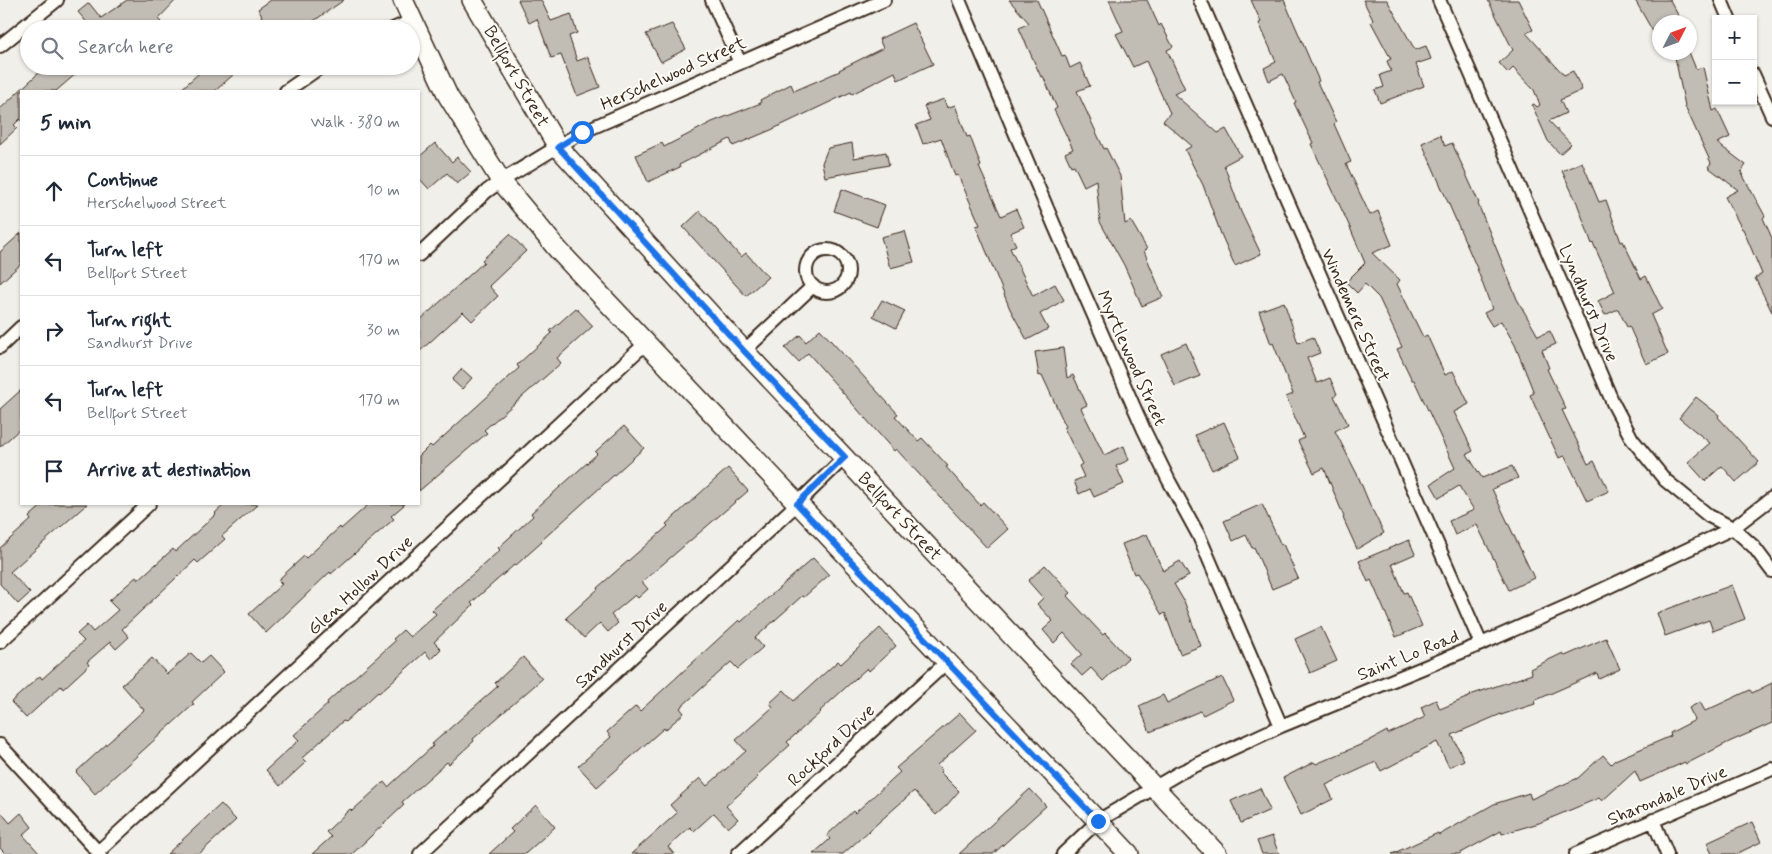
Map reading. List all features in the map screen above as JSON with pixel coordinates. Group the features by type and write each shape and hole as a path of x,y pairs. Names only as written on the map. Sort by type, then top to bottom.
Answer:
{"main road":[{"path":"403,0 412,20"},
{"name":"Bellfort Street","path":"472,0 558,147 744,351 1217,854"},
{"path":"420,38 448,96 501,181 559,251 1129,854"}],"street":[{"path":"32,20 57,0"},
{"path":"712,0 740,63"},
{"name":"Herschelwood Street","path":"420,254 487,191 582,132 884,0"},
{"name":"Myrtlewood Street","path":"959,0 1144,430 1198,536 1281,726"},
{"name":"Windemere Street","path":"1200,0 1481,644"},
{"name":"Lyndhurst Drive","path":"1439,0 1613,403 1632,439 1665,480 1709,516 1733,528 1754,547 1772,571"},
{"path":"1721,0 1727,15"},
{"path":"0,46 20,30"},
{"path":"287,90 309,75"},
{"path":"1757,83 1772,116"},
{"path":"744,351 813,286"},
{"path":"0,347 20,328"},
{"name":"Glen Hollow Drive","path":"99,853 646,343"},
{"name":"Sandhurst Drive","path":"420,854 797,504 845,457"},
{"name":"Saint Lo Road","path":"1063,854 1098,821 1180,773 1281,726 1481,644 1572,604 1733,528 1772,498"},
{"path":"0,642 149,505"},
{"name":"Rockford Drive","path":"738,854 947,662"},
{"path":"0,745 99,853"},
{"name":"Sharondale Drive","path":"1576,854 1772,769"},
{"path":"1653,820 1667,854"}],"building":[{"path":"127,0 176,0 159,20 85,20 78,12 89,3 101,18"},
{"path":"271,0 344,0 315,20 258,20 262,16 258,9"},
{"path":"518,0 541,0 551,21 571,14 577,33 569,36 577,61 588,57 600,87 577,96 561,55 551,58 537,19 529,23"},
{"path":"1009,0 1037,0 1062,56 1065,55 1070,68 1080,63 1090,86 1077,91 1104,149 1106,148 1120,176 1125,224 1131,221 1147,249 1144,251 1163,297 1142,306 1124,265 1100,222 1096,180 1084,186 1074,165 1071,166 1065,153 1073,149 1054,110 1057,108 1043,76 1041,77 1019,28 1029,23"},
{"path":"1109,0 1147,0 1159,26 1161,24 1173,47 1167,50 1185,89 1174,94 1218,133 1226,129 1241,156 1224,165 1241,212 1261,254 1235,266 1203,185 1185,150 1192,146 1163,121 1170,113 1146,61 1133,67 1116,34 1123,31"},
{"path":"1251,0 1284,0 1319,81 1317,82 1336,122 1334,124 1351,162 1346,164 1370,215 1378,211 1392,245 1372,253 1400,280 1397,284 1423,337 1427,335 1445,375 1453,371 1469,404 1454,412 1473,451 1467,454 1482,478 1512,466 1518,478 1492,489 1534,578 1509,590 1477,525 1455,535 1449,521 1474,510 1459,486 1439,498 1431,484 1455,468 1414,380 1412,380 1397,349 1402,347 1379,298 1365,284 1357,293 1346,282 1365,263 1311,144 1313,143 1283,74 1269,81 1264,68 1276,62"},
{"path":"1363,0 1387,0 1415,50 1426,46 1431,59 1416,64 1424,86 1380,103 1375,90 1384,87 1380,75 1391,71 1387,61 1391,59 1371,22 1373,20"},
{"path":"1488,0 1518,0 1533,30 1526,33 1564,75 1573,71 1582,90 1560,100 1566,113 1549,121 1571,144 1560,154 1548,141 1532,105 1534,104 1537,107 1540,105 1534,90 1513,68 1508,73 1499,63 1513,50"},
{"path":"1635,0 1670,0 1678,15 1652,15 1652,30"},
{"path":"913,23 933,64 898,80 895,72 852,94 851,92 733,146 730,139 679,165 680,167 648,182 636,155 662,143 664,147 712,122 761,103 760,100 791,84 794,91 840,71 883,48 879,39"},
{"path":"672,24 686,49 661,62 646,34"},
{"path":"1676,60 1692,60 1696,69 1703,67 1713,111 1717,109 1730,137 1717,143 1746,165 1741,172 1765,216 1763,218 1772,238 1772,312 1755,278 1762,274 1743,229 1725,197 1738,190 1708,167 1711,163 1685,106"},
{"path":"36,75 75,75 57,90 20,90"},
{"path":"197,75 233,75 216,90 180,90"},
{"path":"20,90 20,119 14,125 17,128 0,144 0,109"},
{"path":"944,99 947,108 955,105 967,137 970,136 981,166 979,167 1001,216 1016,209 1024,227 1010,233 1016,245 1010,248 1033,296 1055,284 1064,300 1040,314 1048,329 1027,340 1010,309 976,226 980,225 958,175 955,176 941,138 923,144 916,125 930,120 924,106"},
{"path":"1440,135 1445,146 1452,143 1479,203 1517,299 1538,336 1550,331 1556,344 1542,350 1549,368 1547,369 1566,409 1562,410 1588,464 1594,461 1609,491 1587,501 1565,456 1559,458 1546,430 1530,395 1534,393 1515,345 1501,321 1492,326 1484,313 1492,309 1476,266 1422,143"},
{"path":"435,143 452,162 457,157 471,172 457,184 447,173 429,189 420,179 420,156"},
{"path":"852,143 854,158 886,152 889,165 825,177 822,163 828,148"},
{"path":"1582,162 1599,202 1606,200 1621,242 1623,241 1641,279 1646,276 1662,309 1651,315 1668,354 1646,364 1629,326 1627,327 1618,309 1605,315 1598,301 1615,292 1592,244 1577,203 1562,171"},
{"path":"842,189 885,205 877,227 834,211"},
{"path":"700,211 741,257 746,253 768,277 746,296 683,227"},
{"path":"905,231 914,262 890,268 881,237"},
{"path":"20,234 20,265 0,283 0,252"},
{"path":"510,234 526,251 489,286 498,296 472,321 463,312 420,351 420,320 484,262 482,260"},
{"path":"882,300 905,311 896,328 873,316"},
{"path":"1284,302 1298,343 1313,337 1320,353 1307,358 1317,383 1330,378 1337,394 1334,396 1348,424 1335,431 1384,533 1357,549 1324,468 1314,473 1298,441 1304,438 1286,397 1293,394 1259,311"},
{"path":"576,308 593,326 557,358 561,363 484,430 487,433 420,490 420,455 430,445 432,447 519,368 517,365 552,333 550,331"},
{"path":"820,329 898,414 895,416 918,441 922,438 980,505 983,502 1008,529 987,548 896,449 894,451 808,353 798,362 785,348 800,335 806,342"},
{"path":"1186,343 1200,376 1175,386 1161,354"},
{"path":"1063,348 1067,378 1073,375 1087,405 1081,408 1104,455 1124,446 1129,460 1116,466 1124,484 1094,497 1090,489 1079,494 1074,481 1084,477 1079,466 1082,464 1064,428 1066,427 1042,375 1039,376 1035,352"},
{"path":"462,369 472,378 462,389 452,380"},
{"path":"20,391 20,429 0,447 0,409"},
{"path":"1696,397 1719,415 1718,417 1759,462 1736,482 1722,466 1705,481 1688,462 1710,443 1679,418"},
{"path":"1224,422 1240,457 1212,470 1195,435"},
{"path":"624,426 644,448 542,542 471,603 473,605 434,642 441,649 431,659 425,652 302,758 306,762 280,786 266,770 299,740 294,735 328,704 327,702 395,641 393,639 403,630 410,637 436,614 432,610 500,550 498,548 533,516 531,513 597,454 595,452"},
{"path":"728,468 748,491 642,582 648,589 638,598 635,595 611,615 618,623 608,632 600,623 584,638 566,618 597,588 668,526 666,524"},
{"path":"1262,504 1298,578 1272,589 1254,547 1252,548 1246,535 1233,541 1224,521"},
{"path":"43,505 86,505 10,572 30,593 18,604 0,584 0,548 31,520 29,517"},
{"path":"224,505 257,505 222,536 225,539 198,563 195,560 122,629 129,637 116,649 110,642 87,662 89,665 63,689 61,686 26,718 11,702 40,676 42,679 84,641 77,634 87,625 93,632 118,610 109,601 136,577 138,580 173,549 175,552"},
{"path":"368,505 404,505 391,516 394,519 331,574 330,572 266,633 249,614 282,584 278,580 304,556 306,558 340,527 341,529"},
{"path":"1147,534 1163,571 1180,561 1189,576 1174,584 1184,601 1201,646 1180,654 1165,613 1162,615 1137,573 1134,574 1122,544"},
{"path":"1409,540 1415,554 1392,564 1404,593 1407,592 1422,626 1396,637 1371,580 1368,582 1359,561"},
{"path":"813,558 829,575 804,597 802,596 755,638 763,647 738,669 731,662 680,708 684,713 665,730 664,728 597,787 578,766 611,737 607,732 636,706 640,711 739,620 741,622"},
{"path":"1045,565 1071,593 1067,596 1103,635 1105,633 1128,658 1103,681 1091,668 1082,676 1071,664 1082,654 1064,633 1054,643 1043,630 1053,621 1037,604 1043,598 1028,581"},
{"path":"1732,585 1745,619 1713,631 1709,620 1665,636 1657,613"},
{"path":"1321,627 1337,661 1310,673 1295,639"},
{"path":"880,628 896,646 869,671 867,668 787,742 790,745 726,806 738,819 728,828 714,813 694,831 690,827 668,847 674,854 631,854 677,813 670,805 700,778 707,786 746,751 736,740 773,707 770,703 784,690 794,701 838,661 841,664"},
{"path":"1606,638 1620,669 1599,679 1597,673 1534,701 1535,704 1501,714 1452,735 1464,760 1449,767 1437,742 1381,771 1376,762 1326,785 1333,799 1301,815 1283,778 1314,762 1316,764 1367,742 1387,731 1388,734 1425,717 1421,707 1436,700 1440,709 1470,695 1532,674 1530,669 1563,653 1565,656"},
{"path":"191,653 201,663 209,656 224,672 192,702 194,704 95,794 76,772 144,710 122,685 152,658 167,674"},
{"path":"523,657 542,679 473,739 474,741 449,764 447,762 402,802 404,805 352,854 312,854 331,837 326,832 350,809 352,811 384,782 388,787 433,746 432,744 498,686 495,683"},
{"path":"1222,677 1233,700 1203,715 1200,711 1150,732 1139,706 1163,695 1167,703"},
{"path":"1772,683 1772,723 1686,764 1685,762 1640,782 1635,771 1602,801 1599,798 1539,823 1502,834 1501,831 1459,854 1392,854 1438,833 1439,835 1494,804 1529,793 1531,799 1578,778 1603,755 1611,764 1615,760 1671,736 1670,733 1695,720 1689,708 1700,702 1705,711 1750,690 1752,693"},
{"path":"960,713 976,730 937,765 942,770 940,772 959,791 947,805 936,815 914,791 843,854 813,854 830,839 827,835 853,811 855,813 900,772 896,768"},
{"path":"1260,788 1270,810 1241,823 1231,801"},
{"path":"1030,789 1046,806 993,854 959,854"},
{"path":"221,804 236,820 199,854 167,854"},
{"path":"536,805 555,827 525,854 489,854 513,832 510,829"},
{"path":"0,811 10,823 21,813 32,827 23,835 40,854 6,854 0,848"},
{"path":"1752,822 1761,842 1736,854 1712,854 1707,843"},
{"path":"1272,836 1279,854 1262,854 1257,841"}],"route":[{"path":"582,132 558,147 744,351 845,457 797,504 1098,821"}]}
